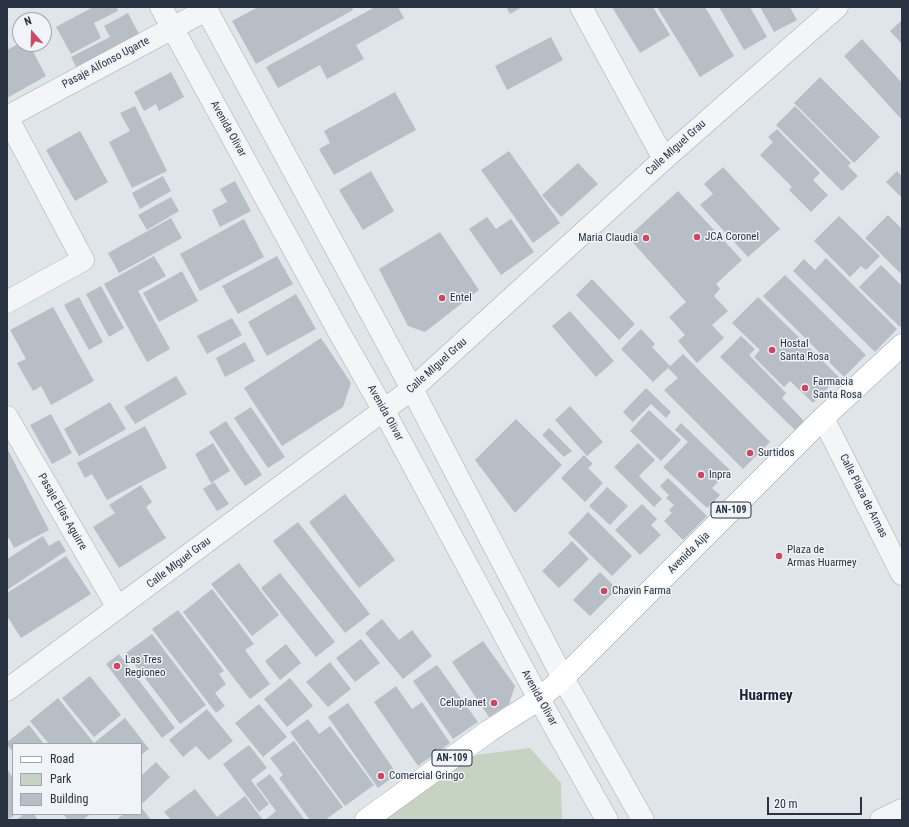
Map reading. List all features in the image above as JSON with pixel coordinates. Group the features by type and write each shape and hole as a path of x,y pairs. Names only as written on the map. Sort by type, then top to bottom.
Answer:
{"main road":[{"name":"Avenida Aija","path":"563,678 823,418 902,344"},
{"name":"AN-109","path":"366,820 489,731 539,699 563,678"}],"street":[{"name":"Avenida Olivar","path":"161,7 339,332 384,411 606,820"},
{"path":"581,7 664,159"},
{"name":"Calle MIguel Grau","path":"7,690 412,389 664,159 837,7"},
{"name":"Pasaje Alfonso Ugarte","path":"7,117 172,28 205,8"},
{"path":"205,8 412,389 563,678 643,820"},
{"path":"7,117 83,260 7,302"},
{"name":"Pasaje Elías Aguirre","path":"7,417 118,608"},
{"name":"Calle Plaza de Armas","path":"823,418 902,574"},
{"path":"881,820 902,810"}],"green space":[{"path":"530,748 561,783 562,820 383,820 475,755"}],"building":[{"path":"93,7 116,7 118,11 94,23 101,38 71,54 56,27"},
{"path":"258,7 352,7 353,10 256,64 232,21"},
{"path":"375,7 398,7 404,18 356,45 364,59 327,79 320,65 278,88 266,67"},
{"path":"506,7 522,7 510,14"},
{"path":"612,7 653,7 670,35 640,53"},
{"path":"657,7 705,7 734,56 700,77"},
{"path":"719,7 750,7 767,37 744,50"},
{"path":"760,7 790,7 797,20 774,32"},
{"path":"128,13 140,36 78,70 71,57 110,37 104,26"},
{"path":"902,20 902,44 890,31"},
{"path":"551,37 563,60 507,90 495,66"},
{"path":"862,39 902,83 902,120 844,56"},
{"path":"12,47 12,52 33,52 46,76 7,98 7,50"},
{"path":"171,72 184,97 159,111 156,104 144,111 134,92"},
{"path":"820,77 880,137 854,163 794,103"},
{"path":"395,92 416,130 334,175 319,149 330,143 324,131"},
{"path":"135,106 167,171 132,188 109,142 130,131 120,113"},
{"path":"795,106 851,163 848,166 858,176 842,191 776,125"},
{"path":"777,129 820,173 813,180 828,195 811,212 789,190 792,187 760,155 773,142 768,137"},
{"path":"80,131 108,182 75,201 46,150"},
{"path":"509,151 560,223 533,243 481,170"},
{"path":"578,163 598,184 561,217 542,195"},
{"path":"723,167 780,229 748,257 700,205 713,194 704,184"},
{"path":"371,171 394,211 363,230 339,190"},
{"path":"897,171 902,176 902,198 886,182"},
{"path":"163,176 171,191 140,209 132,193"},
{"path":"235,181 251,211 220,227 212,210 227,202 220,189"},
{"path":"678,191 742,260 716,284 720,289 714,296 728,311 712,325 724,338 697,363 678,341 685,335 669,317 686,302 628,237"},
{"path":"171,197 179,211 147,230 138,215"},
{"path":"888,215 902,229 902,275 865,238"},
{"path":"839,216 880,256 866,270 861,266 850,277 814,241"},
{"path":"487,217 496,229 511,219 534,252 501,275 469,229"},
{"path":"171,218 182,238 119,273 108,253"},
{"path":"244,219 264,257 200,291 180,254"},
{"path":"440,232 479,290 425,332 408,326 379,269"},
{"path":"154,256 166,276 138,291 170,349 147,362 104,284"},
{"path":"277,256 293,284 238,314 222,286"},
{"path":"826,258 897,329 875,352 793,271 804,259 815,270"},
{"path":"881,265 902,286 902,325 900,327 859,287"},
{"path":"182,271 198,301 159,322 143,293"},
{"path":"785,275 866,355 844,377 763,296"},
{"path":"592,279 635,324 619,340 576,295"},
{"path":"101,286 124,328 109,337 86,294"},
{"path":"296,294 316,329 267,356 248,322"},
{"path":"79,297 103,342 89,350 64,305"},
{"path":"758,297 839,377 813,403 790,381 784,387 754,357 760,350 732,323"},
{"path":"53,307 94,381 51,405 41,386 33,391 17,363 26,359 10,330"},
{"path":"570,311 614,361 596,377 552,326"},
{"path":"232,318 242,335 207,354 197,336"},
{"path":"641,329 655,344 652,347 670,366 653,382 621,349"},
{"path":"741,336 755,349 749,355 786,393 782,398 804,421 795,430 720,357"},
{"path":"321,338 351,383 343,407 282,446 244,388"},
{"path":"245,342 255,361 225,377 216,358"},
{"path":"683,354 770,442 743,469 664,390 678,378 668,368"},
{"path":"176,376 187,394 135,424 124,407"},
{"path":"646,388 671,412 666,418 651,404 633,422 623,412"},
{"path":"110,402 126,429 79,456 64,429"},
{"path":"570,406 603,442 587,456 555,420"},
{"path":"251,407 285,457 268,468 234,418"},
{"path":"649,410 681,440 661,461 630,431"},
{"path":"51,414 72,453 52,464 30,425"},
{"path":"516,419 562,465 515,513 475,460"},
{"path":"226,421 262,475 245,486 209,432"},
{"path":"681,423 730,470 712,488 720,495 707,508 663,467 688,442 675,430"},
{"path":"145,426 167,468 107,500 92,474 85,478 77,463"},
{"path":"549,428 572,451 564,457 542,435"},
{"path":"213,443 230,471 211,483 195,454"},
{"path":"638,443 655,460 639,476 662,499 654,507 614,467"},
{"path":"8,450 49,530 14,548 9,538 7,539"},
{"path":"584,455 593,464 588,468 603,483 585,502 561,478"},
{"path":"668,478 707,516 683,540 664,521 672,513 669,510 674,505 666,498 669,495 660,486"},
{"path":"214,482 229,504 217,511 203,489"},
{"path":"141,485 152,502 146,507 166,538 119,568 93,527 115,513 109,505"},
{"path":"607,487 628,506 610,525 589,506"},
{"path":"345,494 395,560 359,588 309,522"},
{"path":"642,504 657,519 651,525 661,535 640,555 615,530"},
{"path":"588,512 632,556 612,576 568,533"},
{"path":"298,522 370,614 345,633 273,541"},
{"path":"43,536 49,546 59,540 66,551 7,590 7,559"},
{"path":"572,541 589,559 559,588 542,571"},
{"path":"66,556 91,594 21,638 7,616 7,593"},
{"path":"239,563 279,615 252,636 211,584"},
{"path":"600,572 617,589 590,616 573,600"},
{"path":"280,573 335,642 316,657 261,588"},
{"path":"212,589 254,644 245,650 270,684 250,699 183,612"},
{"path":"178,610 224,671 219,674 226,684 215,693 225,706 216,713 152,629"},
{"path":"382,619 399,640 412,630 432,656 403,679 365,633"},
{"path":"152,634 206,705 180,724 126,653"},
{"path":"361,639 380,663 355,682 336,658"},
{"path":"483,641 515,686 509,704 489,717 452,662"},
{"path":"286,644 301,663 280,680 265,661"},
{"path":"119,654 175,728 162,738 106,664"},
{"path":"330,662 351,689 328,707 306,682"},
{"path":"437,665 478,722 453,739 413,681"},
{"path":"90,676 121,715 94,737 62,698"},
{"path":"290,678 313,706 287,727 264,699"},
{"path":"396,686 412,709 422,702 450,743 418,766 374,702"},
{"path":"58,698 94,743 48,743 30,721"},
{"path":"348,703 397,774 378,788 328,717"},
{"path":"259,704 287,737 263,757 235,723"},
{"path":"207,709 233,741 209,760 196,746 183,757 169,740"},
{"path":"125,718 149,749 142,754 142,743 94,743"},
{"path":"308,719 319,734 330,726 374,785 345,806 290,732"},
{"path":"29,725 43,743 12,743 12,751 7,745 7,742"},
{"path":"294,741 343,807 325,820 310,820 279,778 283,775 270,758"},
{"path":"249,745 267,768 251,780 269,804 259,812 223,764"},
{"path":"156,762 170,777 143,803 142,775"},
{"path":"7,769 12,776 12,815 15,815 9,819 7,816"},
{"path":"270,774 305,820 265,820 276,811 256,784"},
{"path":"195,789 217,817 245,796 263,820 171,820 164,812"},
{"path":"142,808 151,820 119,820 118,818 122,815 142,815"},
{"path":"23,815 35,815 38,820 16,820"},
{"path":"64,815 89,815 83,820 68,820"}],"place":[{"name":"JCA Coronel","path":"697,237"},
{"name":"Maria Claudia","path":"646,238"},
{"name":"Entel","path":"442,298"},
{"name":"Hostal Santa Rosa","path":"772,350"},
{"name":"Farmacia Santa Rosa","path":"805,388"},
{"name":"Surtidos","path":"750,453"},
{"name":"Inpra","path":"701,475"},
{"name":"Plaza de Armas Huarmey","path":"779,556"},
{"name":"Chavin Farma","path":"604,591"},
{"name":"Las Tres Regioneo","path":"117,666"},
{"name":"Celuplanet","path":"494,703"},
{"name":"Comercial Gringo","path":"381,776"}],"district":[{"name":"Huarmey","path":"766,696"}]}
